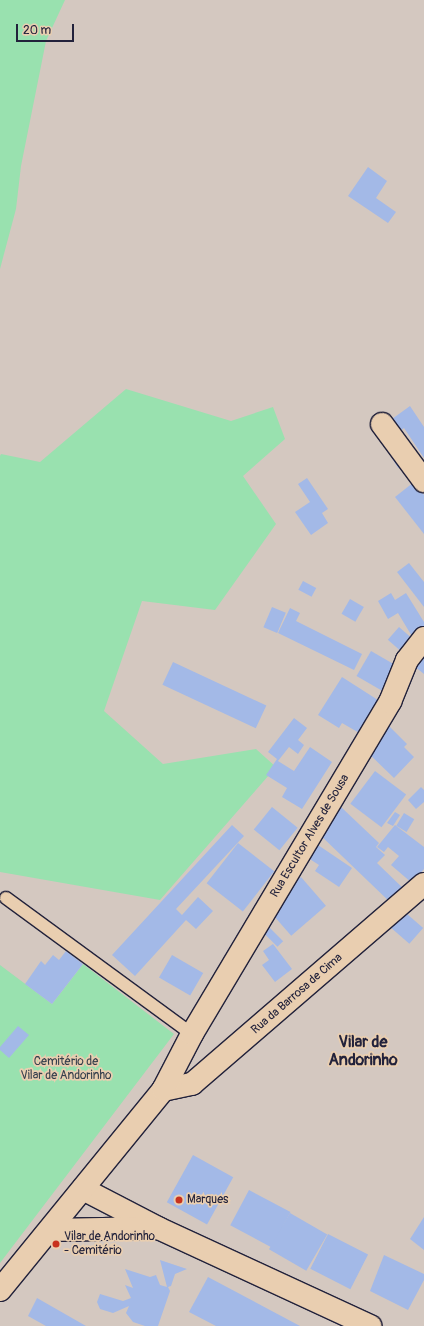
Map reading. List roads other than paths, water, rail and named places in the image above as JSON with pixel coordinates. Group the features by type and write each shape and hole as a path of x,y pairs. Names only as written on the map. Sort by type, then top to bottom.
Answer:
{"street":[{"path":"382,424 424,481"},
{"name":"Rua Escultor Alves de Sousa","path":"83,1190 163,1090 192,1034 390,702 407,660 424,638"},
{"name":"Rua da Barrosa de Cima","path":"163,1090 192,1084 424,884"},
{"path":"0,1290 83,1190 158,1228 370,1326"},
{"path":"50,1230 158,1228"}],"lane":[{"path":"6,898 192,1034"}],"place":[{"name":"Marques","path":"179,1200"},
{"name":"Vilar de Andorinho - Cemitério","path":"56,1244"}],"district":[{"name":"Vilar de Andorinho","path":"363,1051"}],"park label":[{"name":"Cemitério de Vilar de Andorinho","path":"66,1069"}]}
